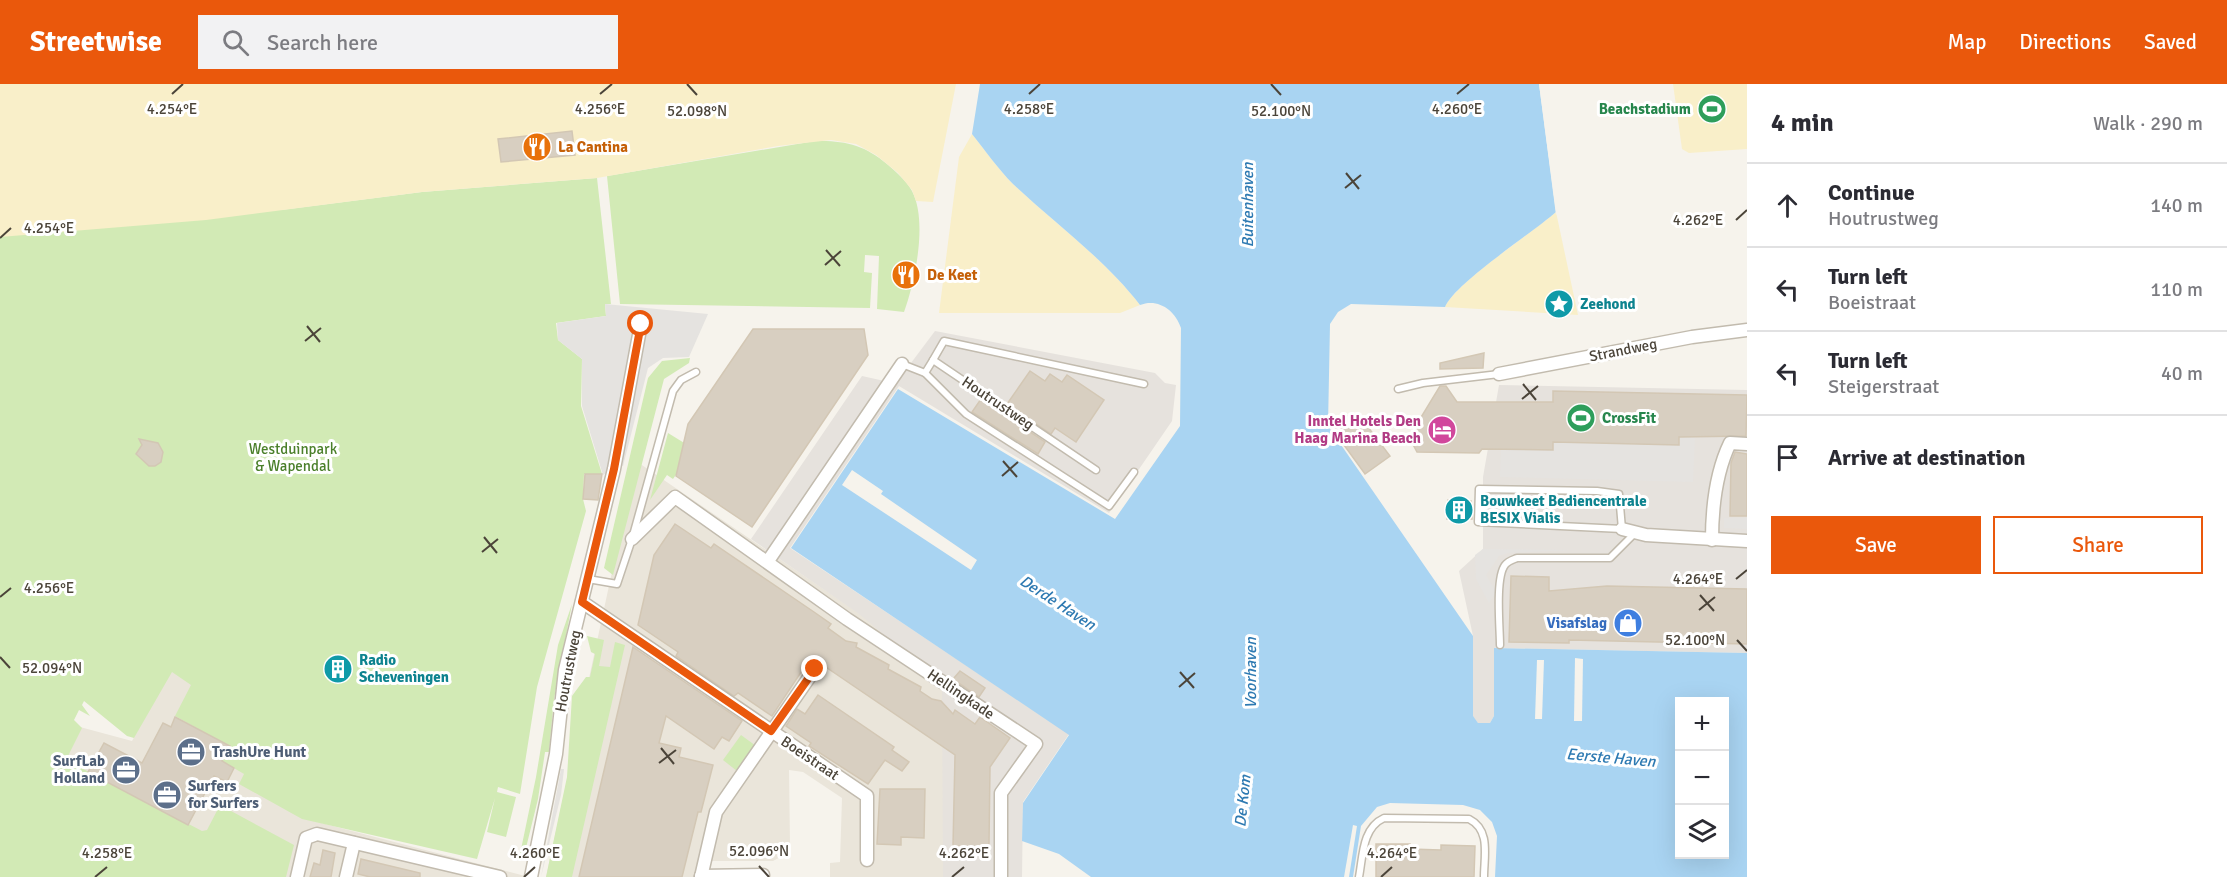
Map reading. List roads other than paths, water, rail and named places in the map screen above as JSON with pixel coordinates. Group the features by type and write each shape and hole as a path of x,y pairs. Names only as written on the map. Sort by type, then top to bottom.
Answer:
{"street":[{"name":"Houtrustweg","path":"531,877 556,754 565,670 616,462 641,324"},
{"name":"Strandweg","path":"1499,374 1692,337 1747,330"},
{"path":"768,561 902,364"},
{"path":"1712,540 1712,517 1724,456 1730,444 1747,444"},
{"name":"Hellingkade","path":"632,539 675,497 847,619 1036,744 1001,793 1001,877"},
{"path":"1622,530 1712,540 1747,541"},
{"name":"Boeistraat","path":"582,602 867,796 867,860"},
{"path":"757,876 701,877 716,812 815,669"},
{"path":"297,877 306,838 317,834 500,877"},
{"path":"346,877 354,843"}],"lane":[{"path":"925,373 944,341 1143,384"},
{"name":"Houtrustweg","path":"933,360 1096,470"},
{"path":"902,364 925,373 966,414 1109,506 1134,472"},
{"path":"588,579 617,584 632,539 673,391 681,380 696,372"},
{"path":"1398,389 1423,383 1499,374"},
{"path":"1479,489 1597,491 1619,494 1622,530 1478,522 1479,489"},
{"path":"1500,645 1500,579 1504,566 1510,561 1610,558 1635,533"},
{"path":"1359,877 1367,834 1371,827 1384,818 1405,818 1469,819 1475,822 1484,833 1484,877"}],"water":[{"path":"980,84 1539,84 1556,212 1478,272 1463,285 1445,307 1351,304 1338,312 1330,324 1328,426 1473,636 1473,716 1478,723 1490,723 1494,716 1494,648 1747,653 1747,877 1495,877 1497,836 1492,822 1480,810 1463,805 1390,803 1377,807 1361,826 1353,877 1091,877 1059,854 1022,841 1023,803 1069,735 791,548 898,389 1115,519 1180,426 1181,328 1175,316 1159,304 1140,305 1111,272 1013,184 972,134"}],"place":[{"name":"Beachstadium","path":"1712,109"},
{"name":"La Cantina","path":"537,147"},
{"name":"De Keet","path":"906,275"},
{"name":"Zeehond","path":"1559,304"},
{"name":"CrossFit","path":"1581,418"},
{"name":"Inntel Hotels Den Haag Marina Beach","path":"1442,430"},
{"name":"Bouwkeet Bediencentrale BESIX Vialis","path":"1459,510"},
{"name":"Visafslag","path":"1628,623"},
{"name":"Radio Scheveningen","path":"338,669"},
{"name":"TrashUre Hunt","path":"191,752"},
{"name":"SurfLab Holland","path":"126,770"},
{"name":"Surfers for Surfers","path":"167,795"}],"water label":[{"name":"Buitenhaven","path":"1247,205"},
{"name":"Derde Haven","path":"1058,602"},
{"name":"Voorhaven","path":"1250,673"},
{"name":"Eerste Haven","path":"1611,757"},
{"name":"De Kom","path":"1242,801"}],"park label":[{"name":"Westduinpark & Wapendal","path":"293,458"}]}
